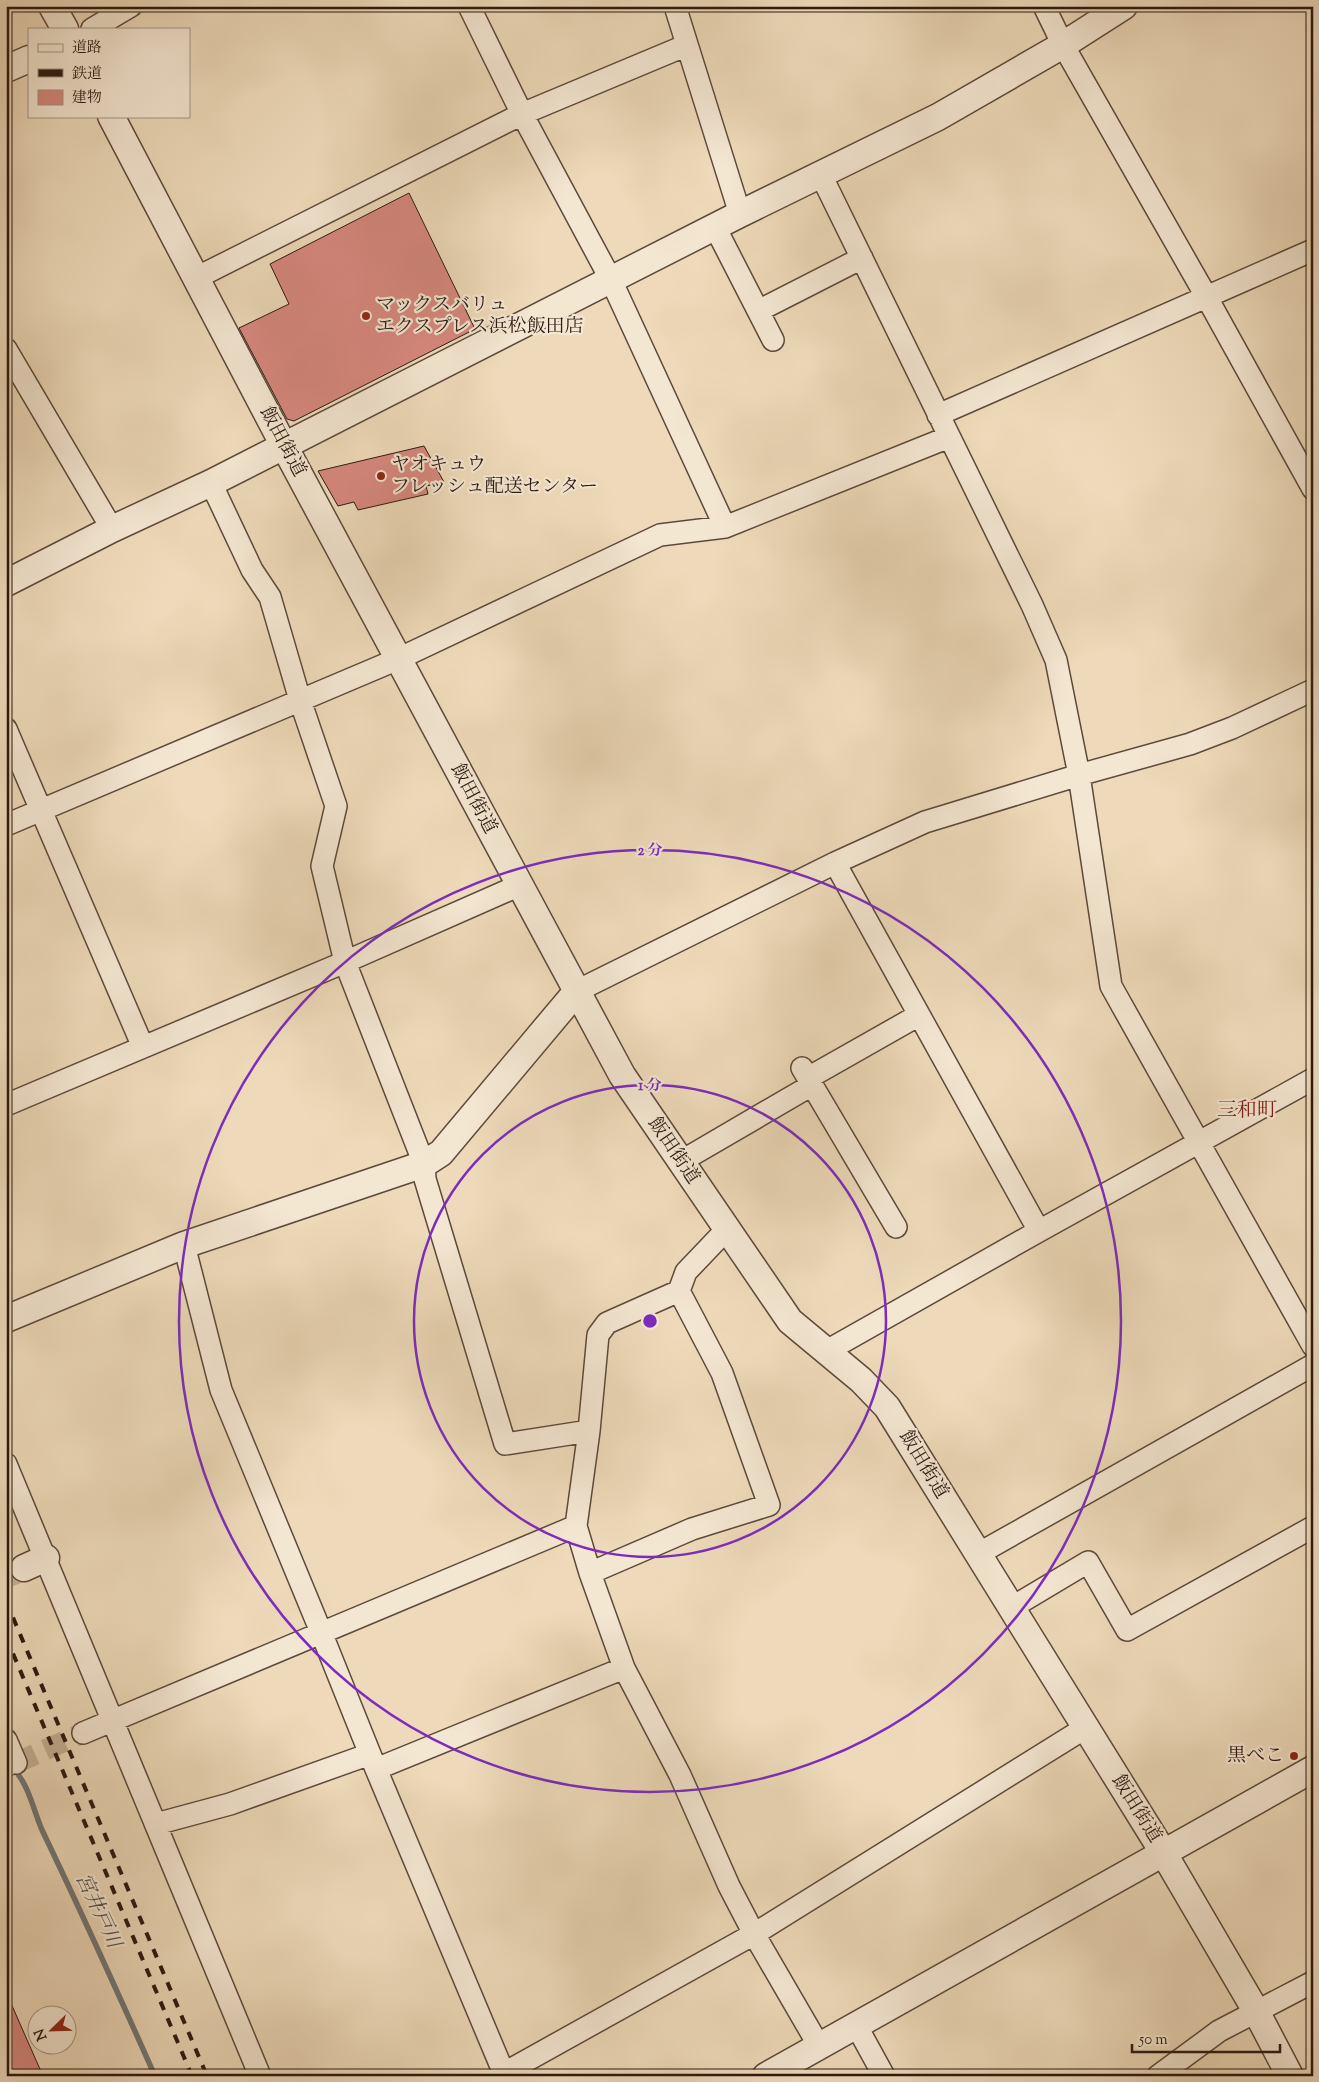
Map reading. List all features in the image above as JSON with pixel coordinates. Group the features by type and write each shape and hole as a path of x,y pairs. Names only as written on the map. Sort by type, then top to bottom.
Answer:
{"street":[{"path":"52,6 63,28"},
{"path":"94,28 131,6"},
{"path":"469,6 522,114 610,280 725,527"},
{"path":"675,6 740,214"},
{"path":"1044,6 1063,45 1313,489"},
{"path":"6,583 112,529 210,483 283,444 740,214 938,117 1063,45 1124,6"},
{"path":"196,278 522,114 686,45"},
{"name":"飯田街道","path":"112,118 283,444 622,1075 726,1230 790,1321 861,1380 888,1407 1163,1852 1256,2011 1290,2076"},
{"path":"821,175 1032,605 1056,660 1079,775 1111,986 1313,1346"},
{"path":"715,227 773,340"},
{"path":"938,415 1313,250"},
{"path":"758,311 862,258"},
{"path":"6,349 112,529"},
{"path":"6,825 398,659 660,535 725,527 949,437"},
{"path":"210,483 252,570 270,597 300,700 336,806 322,866 345,962 424,1164 425,1179 505,1444 589,1431"},
{"path":"6,1319 184,1245 424,1164 441,1153 577,991 835,863 925,822 1079,775 1190,744 1232,728 1313,690"},
{"path":"6,729 143,1047"},
{"path":"835,863 1039,1231"},
{"path":"6,1105 520,886"},
{"path":"680,1162 807,1077 919,1015"},
{"path":"807,1077 896,1227"},
{"path":"825,1352 1313,1079"},
{"path":"726,1230 686,1272 679,1291 607,1324 598,1335 589,1431 576,1526 590,1573 624,1668 680,1774 729,1886 754,1934 819,2046"},
{"path":"184,1245 221,1390 503,2075 754,1934 1085,1728"},
{"path":"590,1573 692,1529 769,1505 722,1373 679,1291"},
{"path":"978,1554 1313,1365"},
{"path":"6,1464 35,1563 113,1721 260,2076"},
{"path":"83,1733 576,1526"},
{"path":"1011,1608 1088,1562 1127,1630 1313,1527"},
{"path":"156,1824 373,1762 624,1668"},
{"path":"6,1740 11,1769"},
{"path":"766,2076 1313,1769"},
{"path":"1158,2076 1219,2031 1313,1982"},
{"path":"856,2025 884,2076"}],"building":[{"name":"マックスバリュ エクスプレス浜松飯田店","path":"409,193 475,329 294,421 287,419 239,328 289,304 270,264"},
{"name":"ヤオキュウ フレッシュ配送センター","path":"424,446 444,482 426,486 428,494 358,510 354,502 338,506 318,471"},
{"path":"6,1992 28,2042 28,2054 33,2054 43,2076 6,2076"}],"waterway":[{"name":"宮井戸川","path":"13,1768 27,1790 42,1830 155,2076"}],"tunnel":[{"path":"6,1575 24,1568"},
{"path":"16,1763 83,1733"}],"railway":[{"path":"6,1601 207,2076"},
{"path":"6,1637 192,2076"}],"place":[{"name":"マックスバリュ エクスプレス浜松飯田店","path":"366,316"},
{"name":"ヤオキュウ フレッシュ配送センター","path":"381,476"},
{"name":"黒べこ","path":"1294,1756"}],"district":[{"name":"三和町","path":"1247,1111"}]}
